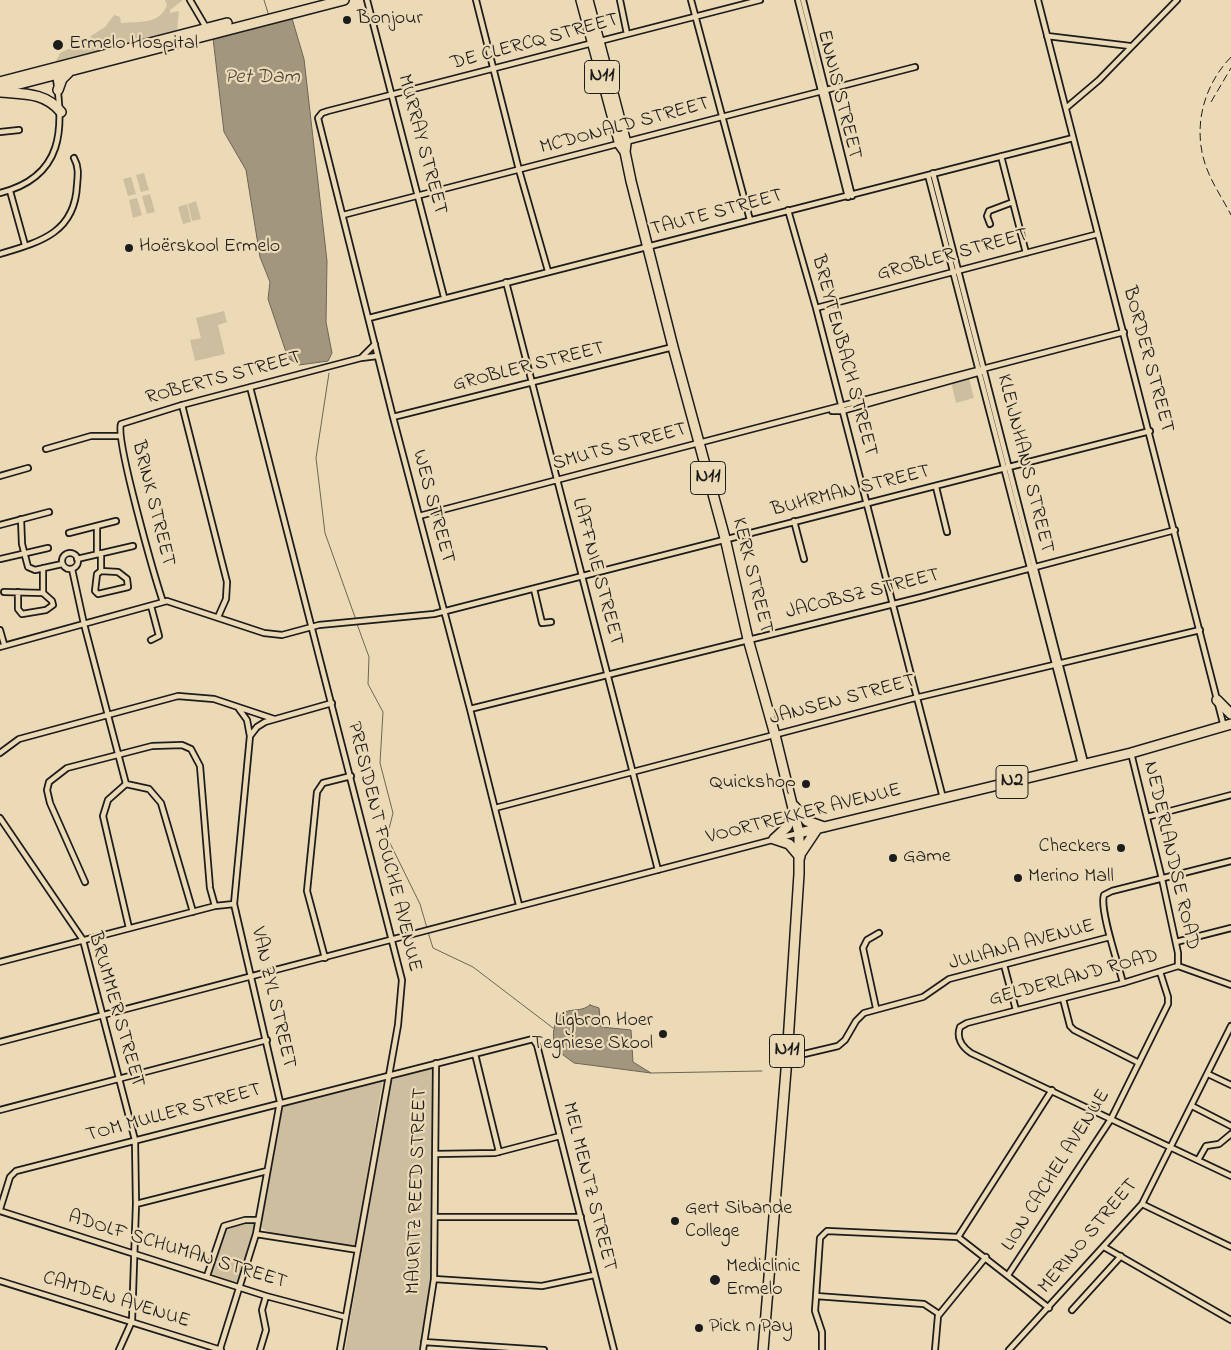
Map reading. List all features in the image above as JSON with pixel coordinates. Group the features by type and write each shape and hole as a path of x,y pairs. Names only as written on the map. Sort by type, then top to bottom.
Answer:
{"highway":[{"path":"0,90 55,72 318,0"},
{"path":"272,14 344,0"},
{"name":"KERK STREET","path":"581,0 595,42 623,146 673,347 725,538 748,639 775,735 799,833"},
{"name":"KERK STREET","path":"588,0 595,42"},
{"path":"0,82 55,72 69,72 207,31"},
{"path":"58,90 62,79 69,72"},
{"path":"18,84 32,95"},
{"path":"0,90 48,99 61,112"},
{"path":"1217,700 1231,714"},
{"name":"VOORTREKKER AVENUE","path":"799,833 943,799 1228,726"},
{"path":"793,807 807,821 821,828 800,856 789,844 774,839 787,827 793,807"},
{"name":"N11","path":"769,1350 771,1268 787,1058 800,856 799,833"},
{"name":"N11","path":"763,1350 766,1297 771,1268"}],"street":[{"path":"190,0 207,31"},
{"name":"MURRAY STREET","path":"367,0 444,297"},
{"path":"476,0 519,170 548,271"},
{"path":"620,0 627,34"},
{"path":"692,0 750,220"},
{"name":"DE CLERCQ STREET","path":"319,117 328,111 760,0"},
{"name":"ENNIS STREET","path":"798,0 824,90"},
{"name":"ENNIS STREET","path":"803,0 850,196"},
{"name":"BORDER STREET","path":"1038,0 1217,700 1228,726"},
{"path":"1066,108 1099,80 1130,46 1177,0"},
{"path":"1047,36 1130,46"},
{"name":"MCDONALD STREET","path":"343,215 519,170 623,146 722,116 915,66"},
{"path":"0,193 10,191 31,180 49,160 59,135 61,112 55,72"},
{"name":"WES STREET","path":"319,117 377,356 470,709 519,905"},
{"path":"0,132 20,130"},
{"name":"TAUTE STREET","path":"368,318 444,297 850,196 1073,138"},
{"path":"1001,156 1026,253"},
{"path":"0,254 57,233 74,209 78,167 74,158"},
{"name":"KLEIJNHANS STREET","path":"930,174 1008,468 1056,666 1083,764"},
{"path":"10,191 25,245"},
{"path":"990,224 987,216 989,211 1013,202"},
{"name":"BREYTENBACH STREET","path":"788,210 816,308 915,698 943,799"},
{"name":"GROBLER STREET","path":"816,308 1098,234"},
{"name":"LAFFNIE STREET","path":"506,282 530,383 634,772 658,870"},
{"name":"SMUTS STREET","path":"419,516 841,408 1124,332"},
{"path":"361,358 375,344"},
{"name":"GROBLER STREET","path":"393,417 673,347"},
{"name":"ROBERTS STREET","path":"130,420 182,404 361,358 377,356"},
{"name":"PRESIDENT FOUCHE AVENUE","path":"250,387 313,626 393,941 403,989 340,1350"},
{"path":"182,404 227,582 227,593 218,617"},
{"name":"BRINK STREET","path":"130,420 121,424 119,436 162,602"},
{"name":"BUHRMAN STREET","path":"162,602 176,603 264,634 277,636 313,626 434,614 582,577 725,538 936,487 1150,432"},
{"path":"46,449 98,435 119,436"},
{"path":"0,476 28,468"},
{"path":"936,487 947,532"},
{"path":"0,525 50,512"},
{"path":"21,519 23,553 28,567 31,570 62,564"},
{"path":"69,533 116,521"},
{"path":"794,521 804,559"},
{"path":"97,526 101,571"},
{"name":"JACOBSZ STREET","path":"470,709 891,604 1175,530"},
{"path":"77,559 133,546"},
{"path":"0,559 48,548"},
{"path":"68,554 73,554 77,559 76,566 72,569 65,568 62,564 62,558 68,554"},
{"path":"43,568 43,593"},
{"path":"72,569 84,624 126,784"},
{"path":"101,571 121,574 127,579 128,587 98,594 95,591 96,576 101,571"},
{"path":"534,589 542,622 550,622"},
{"path":"4,592 18,592 43,593 52,601 52,607 25,615 18,611 18,592"},
{"path":"0,630 2,646 162,602"},
{"path":"151,606 158,636 151,640"},
{"name":"JANSEN STREET","path":"495,808 915,698 1056,666 1200,630"},
{"path":"0,753 19,739 178,696 202,696 274,719"},
{"path":"250,736 260,725 274,719 332,703"},
{"path":"238,708 247,720 250,736"},
{"name":"VAN ZYL STREET","path":"221,1350 256,1234 280,1102 234,904 250,736"},
{"path":"86,882 53,810 47,787 51,779 67,768 165,744 182,745 191,749 200,766 210,888 215,906"},
{"name":"NEDERLANDSE ROAD","path":"1131,752 1176,942 1178,966"},
{"path":"325,958 307,891 317,792 323,783 351,776"},
{"path":"126,784 149,789 162,803 193,912"},
{"path":"126,784 108,800 103,816 130,928"},
{"path":"1147,817 1231,794"},
{"name":"BRUMMER STREET","path":"0,818 83,940 135,1140 136,1204 132,1321 119,1350"},
{"name":"VOORTREKKER AVENUE","path":"0,1042 393,941 519,905 799,833"},
{"path":"1123,983 1102,902 1104,895 1112,891 1231,861"},
{"path":"1,960 215,906 234,904"},
{"path":"1176,942 1231,928"},
{"path":"876,1008 863,950 867,940 879,933"},
{"name":"JULIANA AVENUE","path":"787,1058 838,1046 845,1040 859,1017 876,1008 923,997 954,978 1110,937"},
{"path":"1004,965 1016,1010"},
{"name":"GELDERLAND ROAD","path":"1052,1090 968,1051 961,1044 958,1033 960,1027 967,1023 1123,983 1178,966 1231,985"},
{"name":"LION CACHEL AVENUE","path":"1008,1275 1111,1119 1168,1002 1160,972"},
{"path":"1063,999 1070,1026 1074,1030 1138,1063"},
{"name":"MERINO STREET","path":"1009,1350 1142,1204 1231,1026"},
{"name":"TOM MULLER STREET","path":"0,1210 10,1177 16,1171 389,1074 475,1054 527,1039"},
{"name":"MEL MENTZ STREET","path":"527,1039 536,1041 594,1275 609,1324 614,1350"},
{"path":"0,1110 267,1040"},
{"path":"475,1054 499,1152"},
{"name":"MAURITZ REED STREET","path":"423,1350 434,1279 436,1063"},
{"path":"1208,1074 1231,1085"},
{"path":"958,1237 1052,1090 1231,1176"},
{"path":"1192,1106 1231,1126"},
{"path":"1198,1160 1206,1146 1222,1142 1231,1134"},
{"path":"435,1154 499,1152 560,1136"},
{"path":"136,1204 267,1171"},
{"path":"1142,1204 1231,1247"},
{"name":"ADOLF SCHUMAN STREET","path":"0,1210 266,1296 345,1316"},
{"path":"435,1217 581,1217"},
{"path":"207,1276 224,1226 245,1220 258,1220"},
{"path":"822,1350 823,1334 815,1313 820,1238 825,1232 958,1237 1049,1308"},
{"path":"256,1234 358,1250"},
{"path":"1104,1247 1231,1320"},
{"path":"1072,1310 1121,1256"},
{"path":"935,1350 936,1322 940,1314 986,1258"},
{"path":"434,1279 542,1286 594,1275"},
{"name":"CAMDEN AVENUE","path":"0,1280 221,1350"},
{"path":"260,1350 266,1330 262,1310 266,1296"},
{"path":"816,1296 924,1304 940,1314"},
{"path":"424,1342 544,1350"}],"shaded area":[{"path":"165,0 183,0 170,10 170,13 179,11 177,30 61,63 56,61 60,53 90,39 91,36 105,27 114,15 120,17 121,23 148,21 159,16 164,11 167,5"},
{"path":"144,173 149,190 141,192 136,175"},
{"path":"131,177 136,194 128,196 123,179"},
{"path":"150,194 155,212 147,214 142,196"},
{"path":"137,198 142,215 133,218 129,200"},
{"path":"196,201 201,219 192,221 188,204"},
{"path":"187,204 191,222 183,224 178,207"},
{"path":"224,311 227,322 218,325 225,354 195,361 190,340 201,338 196,318"},
{"path":"969,378 974,398 956,403 951,382"},
{"path":"430,1068 434,1071 432,1277 421,1350 345,1350 391,1080"},
{"path":"383,1079 355,1247 269,1232 260,1227 283,1107 288,1103"},
{"path":"245,1222 255,1225 239,1280 235,1283 214,1276 211,1272 225,1229"}],"water":[{"name":"Pet Dam","path":"291,15 304,59 327,261 326,322 332,353 328,361 299,365 288,358 268,299 270,282 260,257 246,170 224,132 213,38"},
{"path":"590,1005 599,1008 601,1027 631,1030 633,1062 651,1073 574,1063 555,1049 554,1027 559,1017 568,1011 582,1009"}],"waterway":[{"path":"264,0 269,16"},
{"path":"329,373 316,458 325,533 356,620"},
{"path":"357,624 369,657 368,684 383,712 380,763 393,813 387,837 420,904 427,928"},
{"path":"428,932 433,948 473,967 553,1028"},
{"path":"651,1073 762,1071"}],"railway":[{"path":"1231,57 1212,83 1206,97 1200,128 1204,159 1211,179 1231,215"},
{"path":"1211,102 1231,68"}],"place":[{"name":"Bonjour","path":"347,20"},
{"name":"Ermelo Hospital","path":"58,45"},
{"name":"Hoërskool Ermelo","path":"129,248"},
{"name":"Quickshop","path":"806,784"},
{"name":"Checkers","path":"1121,848"},
{"name":"Game","path":"893,858"},
{"name":"Merino Mall","path":"1018,878"},
{"name":"Ligbron Hoer Tegniese Skool","path":"663,1034"},
{"name":"Gert Sibande College","path":"675,1221"},
{"name":"Mediclinic Ermelo","path":"715,1280"},
{"name":"Pick n Pay","path":"699,1328"}]}
